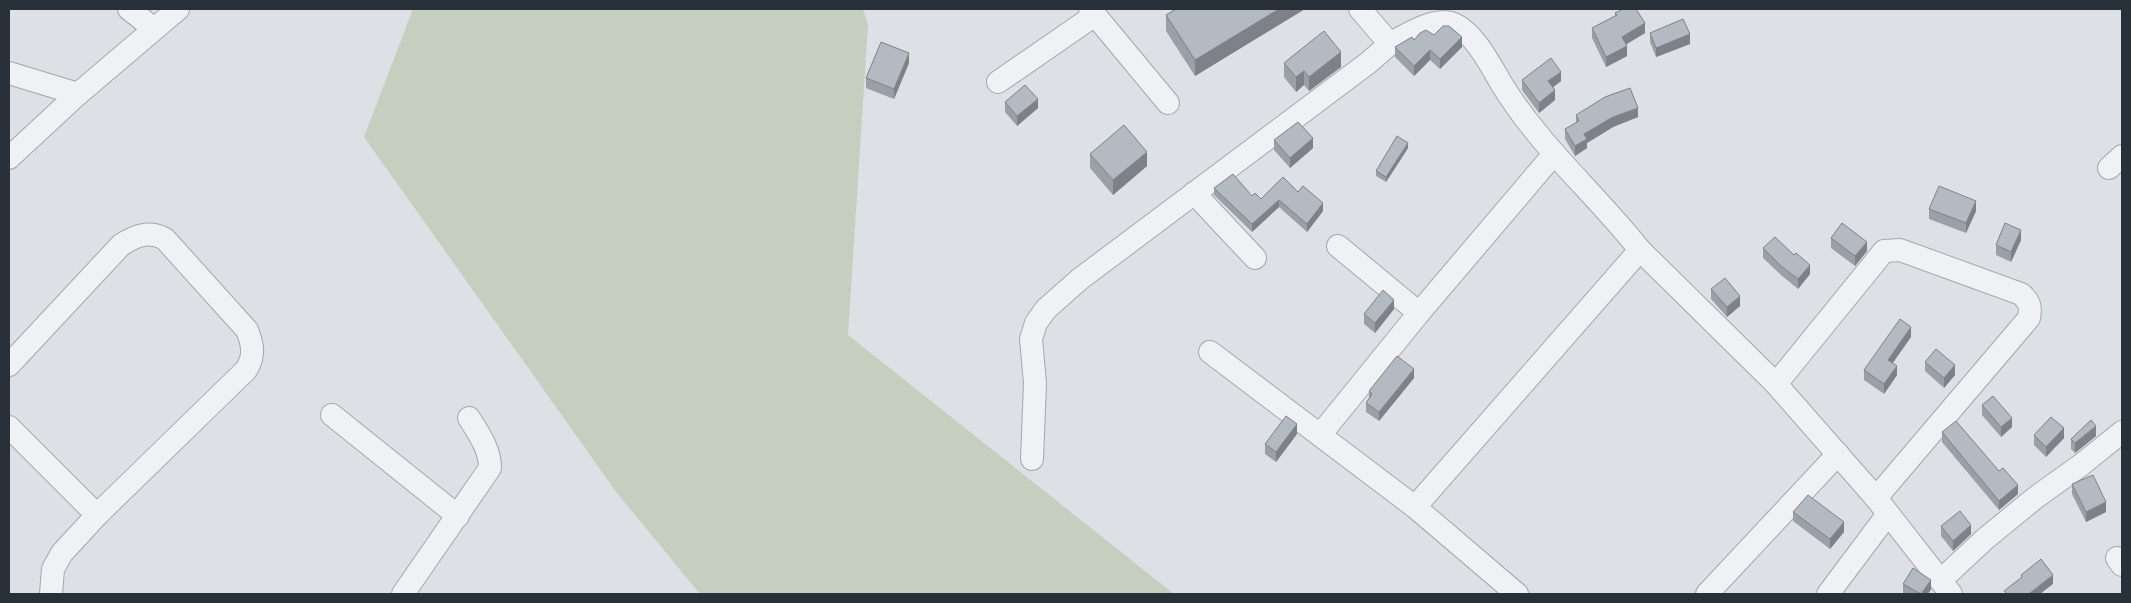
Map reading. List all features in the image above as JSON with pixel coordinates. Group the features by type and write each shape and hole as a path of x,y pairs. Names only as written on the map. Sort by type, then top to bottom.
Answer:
{"street":[{"path":"129,9 153,28"},
{"path":"13,150 153,28 178,9"},
{"path":"1360,9 1390,44"},
{"path":"998,82 1092,12 1168,103"},
{"path":"1032,459 1035,383 1031,339 1036,323 1046,309 1080,279 1368,63 1390,44 1426,26 1440,23 1456,16 1490,62 1518,108 1554,154 1640,250 1776,384 1882,506 1946,587 1985,539 2122,432"},
{"path":"9,73 78,94"},
{"path":"1320,435 1419,313 1554,154"},
{"path":"1194,194 1255,258"},
{"path":"9,365 121,246 134,237 149,234 165,239 247,330 253,352 251,363 246,370 96,515 58,559 53,569 51,594"},
{"path":"1338,246 1419,313"},
{"path":"1415,507 1640,250"},
{"path":"1776,384 1884,251 1900,250 2021,294 2029,300 2031,308 2029,318 1882,506 1828,594"},
{"path":"1210,352 1415,507 1518,594"},
{"path":"332,415 458,516"},
{"path":"403,594 490,468 490,458 486,446 469,418"},
{"path":"9,427 96,515"},
{"path":"1707,594 1838,454"}],"green space":[{"path":"413,9 863,9 868,25 848,335 1174,594 700,594 617,493 364,137"}],"building":[{"path":"1176,9 1279,9 1195,60 1166,15"},
{"path":"1623,9 1636,9 1645,23 1622,37 1627,46 1606,57 1592,28 1617,15 1615,13"},
{"path":"1683,19 1690,34 1656,48 1650,33"},
{"path":"1443,26 1449,26 1462,37 1440,59 1430,50 1414,66 1395,47 1412,37 1414,40 1420,33 1426,30 1434,35"},
{"path":"1324,31 1341,52 1309,77 1304,71 1296,77 1284,63"},
{"path":"881,42 909,53 894,89 866,78"},
{"path":"1551,58 1561,72 1548,81 1555,90 1539,103 1522,80"},
{"path":"1025,85 1038,99 1017,116 1005,102"},
{"path":"1630,88 1638,108 1613,117 1584,134 1587,139 1575,146 1565,129 1579,121 1576,115 1605,97"},
{"path":"1298,122 1313,138 1290,158 1274,140"},
{"path":"1124,125 1147,152 1113,180 1090,154"},
{"path":"1397,136 1408,143 1386,177 1376,171"},
{"path":"1233,174 1252,196 1255,193 1261,199 1283,177 1298,192 1303,186 1323,203 1307,224 1279,200 1252,224 1214,188"},
{"path":"1939,186 1976,201 1966,223 1929,209"},
{"path":"1842,223 1867,242 1855,256 1831,238"},
{"path":"2005,223 2021,230 2011,252 1996,245"},
{"path":"1775,237 1794,255 1796,253 1810,265 1798,279 1781,266 1763,248"},
{"path":"1725,278 1740,296 1727,307 1711,289"},
{"path":"1383,290 1394,300 1375,323 1364,314"},
{"path":"1900,319 1911,327 1888,360 1897,366 1884,384 1864,370"},
{"path":"1936,349 1955,365 1944,378 1925,362"},
{"path":"1397,356 1414,369 1379,412 1366,403 1372,394 1369,391"},
{"path":"1993,396 2012,418 2001,427 1982,405"},
{"path":"1286,416 1297,424 1276,452 1265,444"},
{"path":"2051,417 2064,428 2046,447 2034,435"},
{"path":"2091,420 2096,426 2075,443 2071,439"},
{"path":"1956,421 1999,471 2003,468 2018,485 1999,501 1942,432"},
{"path":"2093,475 2106,502 2086,512 2072,484"},
{"path":"1808,495 1844,522 1830,539 1793,512"},
{"path":"1960,511 1971,525 1953,541 1941,526"},
{"path":"2041,559 2053,575 2031,594 2007,594 2004,591 2022,577 2021,575"},
{"path":"1913,568 1931,580 1921,594 1903,584"}]}
